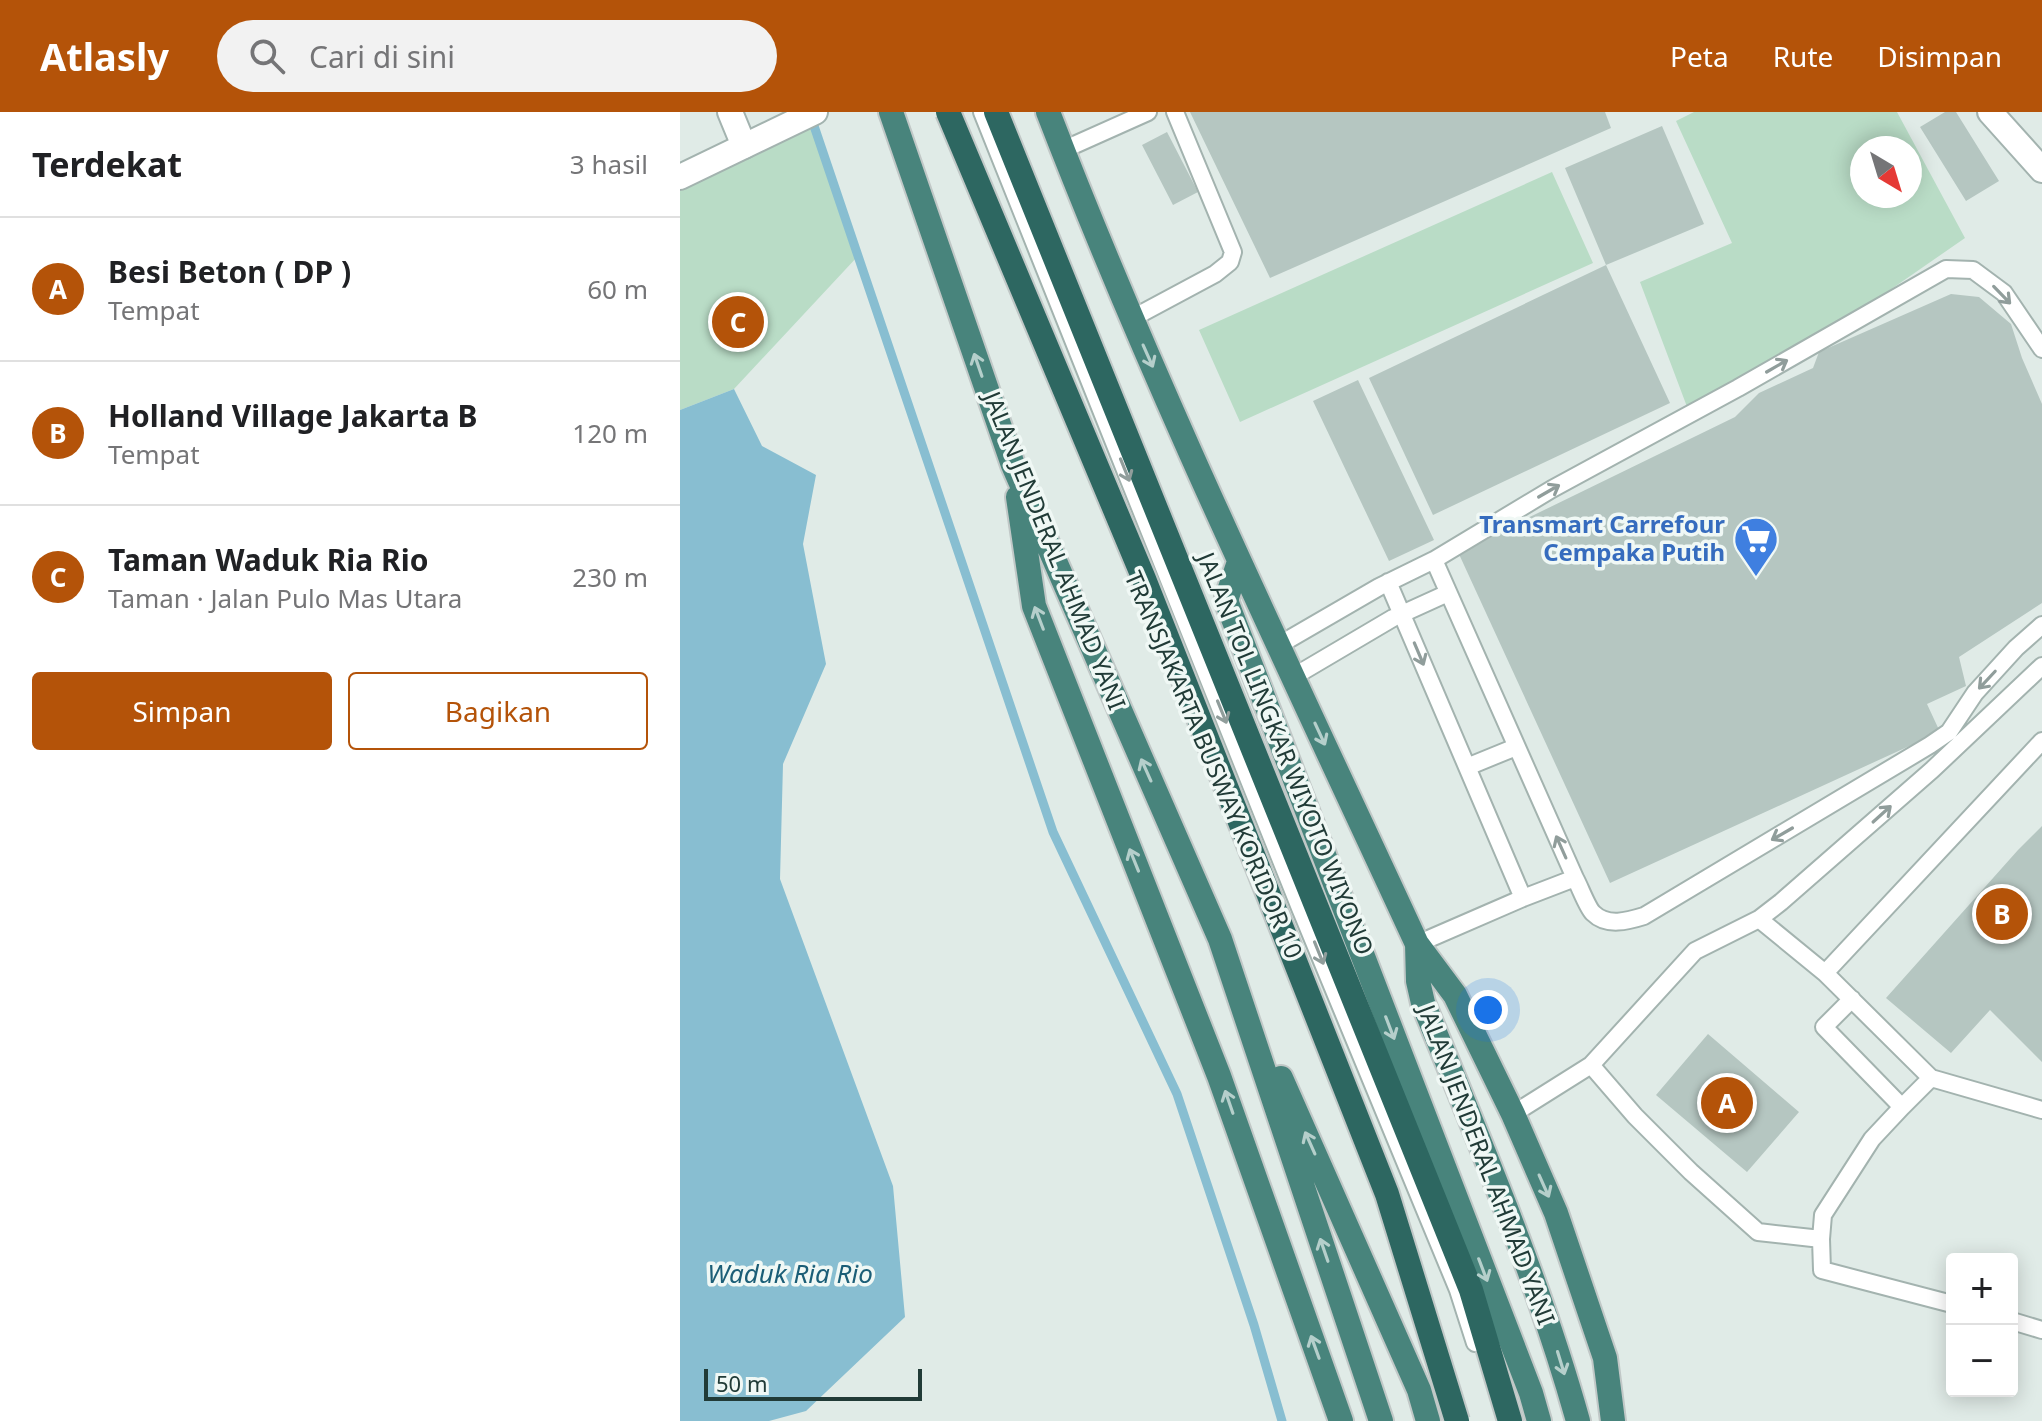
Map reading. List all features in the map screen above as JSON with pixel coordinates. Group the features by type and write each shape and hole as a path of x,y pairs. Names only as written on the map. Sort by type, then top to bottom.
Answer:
{"highway":[{"name":"JALAN JENDERAL AHMAD YANI","path":"891,112 1013,465 1419,1390 1428,1421"},
{"path":"947,112 1144,579 1382,1179 1457,1421"},
{"name":"JALAN TOL LINGKAR WIYOTO WIYONO","path":"996,112 1471,1290 1510,1421"},
{"name":"JALAN JENDERAL AHMAD YANI","path":"1048,112 1131,319 1239,562 1417,944 1418,981 1423,1003 1485,1155 1560,1358 1578,1421"},
{"path":"1013,465 1034,606 1219,1076 1341,1421"},
{"name":"JALAN JENDERAL AHMAD YANI","path":"1239,562 1227,603 1539,1421"},
{"name":"JALAN JENDERAL AHMAD YANI","path":"1220,939 1378,1412"},
{"path":"1417,944 1455,995 1513,1114 1556,1213 1605,1358 1613,1421"}],"street":[{"path":"730,112 749,144"},
{"path":"680,177 815,112"},
{"path":"1990,112 2040,165"}],"lane":[{"name":"TRANSJAKARTA BUSWAY KORIDOR 10","path":"947,112 1215,782 1355,1096 1429,1295 1468,1421"},
{"name":"TRANSJAKARTA BUSWAY KORIDOR 10","path":"982,112 1294,893 1458,1290 1499,1421"},
{"path":"1063,150 1148,112"},
{"path":"1131,319 1215,274 1230,262 1233,252 1175,112"},
{"path":"1279,645 1946,269 1973,270 2004,293 2042,349"},
{"path":"1434,560 1575,878 1593,913 1609,922 1625,922 1644,916 1949,732 1975,693 2042,625"},
{"path":"1388,582 1523,898"},
{"path":"1293,677 1402,613 1448,593"},
{"path":"1513,1114 1591,1065 1695,951 1759,919 1781,902 1932,770 2042,666"},
{"path":"1825,973 2042,741"},
{"path":"1467,767 1516,747"},
{"path":"1417,944 1575,878"},
{"path":"1759,919 1825,973 1931,1078 2042,1110"},
{"path":"1852,999 1824,1027 1902,1107"},
{"path":"1591,1065 1635,1116 1758,1232 1821,1239"},
{"path":"1931,1078 1872,1139 1823,1215 1822,1270 1946,1302"},
{"path":"2018,1323 2042,1330"}],"green space":[{"path":"1694,112 1897,112 1910,136 1850,136 1850,208 1922,208 1922,158 1965,238 1789,360 1692,420 1640,282 1732,243 1676,121"},
{"path":"810,114 858,256 734,389 680,410 680,177"},
{"path":"1552,172 1593,263 1240,422 1199,330"}],"water":[{"name":"Waduk Ria Rio","path":"734,389 762,446 816,475 803,544 826,664 783,764 780,879 893,1186 905,1317 806,1411 769,1421 680,1421 680,410"}],"building":[{"path":"1190,112 1605,112 1611,128 1270,278"},
{"path":"1945,112 1956,112 1999,181 1966,201 1920,127"},
{"path":"1662,126 1704,224 1606,265 1565,168"},
{"path":"1167,132 1198,192 1173,205 1142,145"},
{"path":"1606,265 1670,403 1433,515 1369,378"},
{"name":"Transmart Carrefour Cempaka Putih","path":"1951,294 1979,297 2011,324 2042,404 2042,603 1959,657 1966,686 1927,704 1940,732 1610,883 1458,552 1735,417 1759,393 1813,368 1819,352"},
{"path":"1358,380 1434,540 1389,561 1313,401"},
{"path":"2042,826 2042,1062 1990,1010 1951,1053 1886,998"},
{"path":"1708,1034 1799,1112 1747,1172 1656,1095"}],"waterway":[{"path":"811,117 1053,832 1177,1094 1254,1325 1282,1421"}],"place":[{"name":"Taman Waduk Ria Rio","path":"738,322"},
{"name":"Transmart Carrefour Cempaka Putih","path":"1756,578"},
{"name":"Holland Village Jakarta B","path":"2002,914"},
{"name":"Besi Beton ( DP )","path":"1727,1103"}]}
